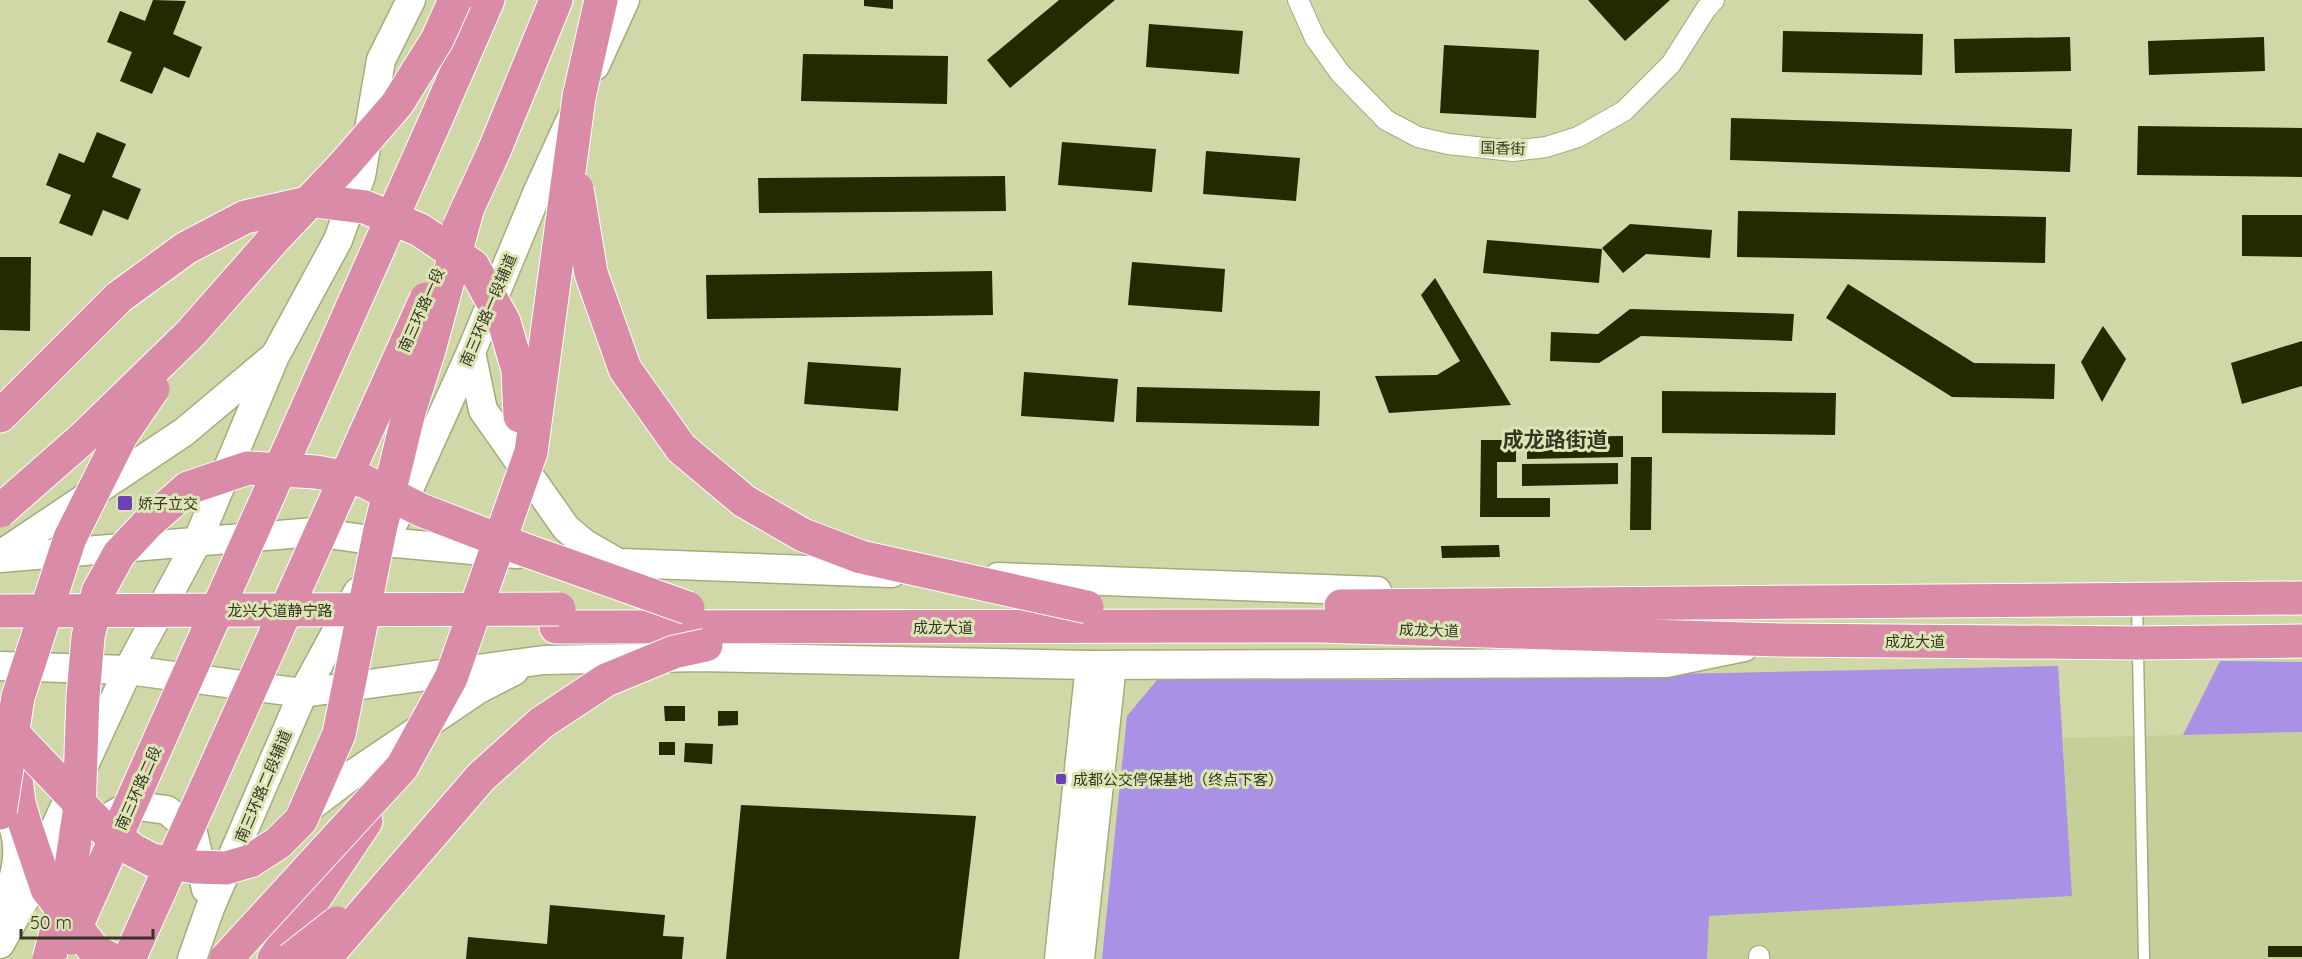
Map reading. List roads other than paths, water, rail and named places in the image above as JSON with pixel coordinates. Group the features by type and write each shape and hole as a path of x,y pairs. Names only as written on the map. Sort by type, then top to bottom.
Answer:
{"highway":[{"path":"0,511 82,439 191,333 272,241 344,165 397,104 437,40 455,0"},
{"name":"南三环路二段","path":"62,959 488,0"},
{"name":"南三环路一段","path":"129,959 494,151 556,0"},
{"path":"274,959 402,767 451,678 507,523 531,452 579,97 601,0"},
{"path":"579,97 576,187 591,273 625,369 681,448 744,501 803,535 861,557 1088,617"},
{"path":"0,416 119,297 186,248 245,217 316,201 365,207 420,230 473,266 504,322 518,370 520,431 507,523"},
{"path":"6,732 105,830 132,850 152,860 195,867 226,868 250,861 278,843 301,820 339,734 380,530 406,422 429,350 468,207"},
{"path":"0,813 6,732 70,538 121,436 191,333"},
{"path":"49,959 68,887 79,813 82,696 88,637 98,592 119,554 149,522 188,488 248,468 316,472 364,481 422,510 492,538 688,608"},
{"name":"成龙大道","path":"558,618 1319,616 1547,603 2302,598"},
{"name":"成龙大道","path":"558,618 688,608 1088,617"},
{"name":"龙兴大道静宁路","path":"0,611 558,618"},
{"name":"成龙大道","path":"1319,616 1780,640 2138,643 2302,640"},
{"path":"324,959 481,777 541,723 606,680 674,652 706,645 792,638 943,642 1088,617"},
{"name":"龙兴大道静宁路","path":"0,627 558,618"},
{"path":"6,732 19,803 47,889 94,950 111,959"},
{"path":"226,959 402,767"},
{"path":"291,959 392,879"}],"main road":[{"path":"34,883 42,856 128,670 197,542 275,356 338,240 361,176 381,60 411,0"},
{"name":"南三环路一段辅道","path":"344,617 385,542 471,352 538,191 626,0"},
{"path":"471,352 483,410 566,528 585,544 621,563"},
{"path":"0,556 184,432 275,356"},
{"path":"0,556 314,532 385,542 621,563 1422,593 1547,603"},
{"name":"南三环路二段辅道","path":"192,959 210,909 303,693 344,617"},
{"path":"0,666 128,670 303,693 544,660 699,657 1101,665 1666,663 1780,640"},
{"path":"227,869 356,772 479,689 506,674 544,660"},
{"path":"1059,959 1101,665"},
{"path":"1080,959 1101,665"},
{"path":"0,801 17,834 18,860 0,928"},
{"path":"0,944 34,883 75,836 130,806 167,810 194,833 210,909"}],"street":[{"name":"国香街","path":"1298,0 1315,38 1340,74 1386,120 1418,137 1448,144 1513,151 1546,147 1578,137 1624,111 1671,64 1713,0"}],"lane":[{"path":"2137,599 2144,959"}],"place":[{"name":"娇子立交","path":"125,503"},
{"name":"成都公交停保基地（终点下客）","path":"1061,779"}],"district":[{"name":"成龙路街道","path":"1555,439"}]}
